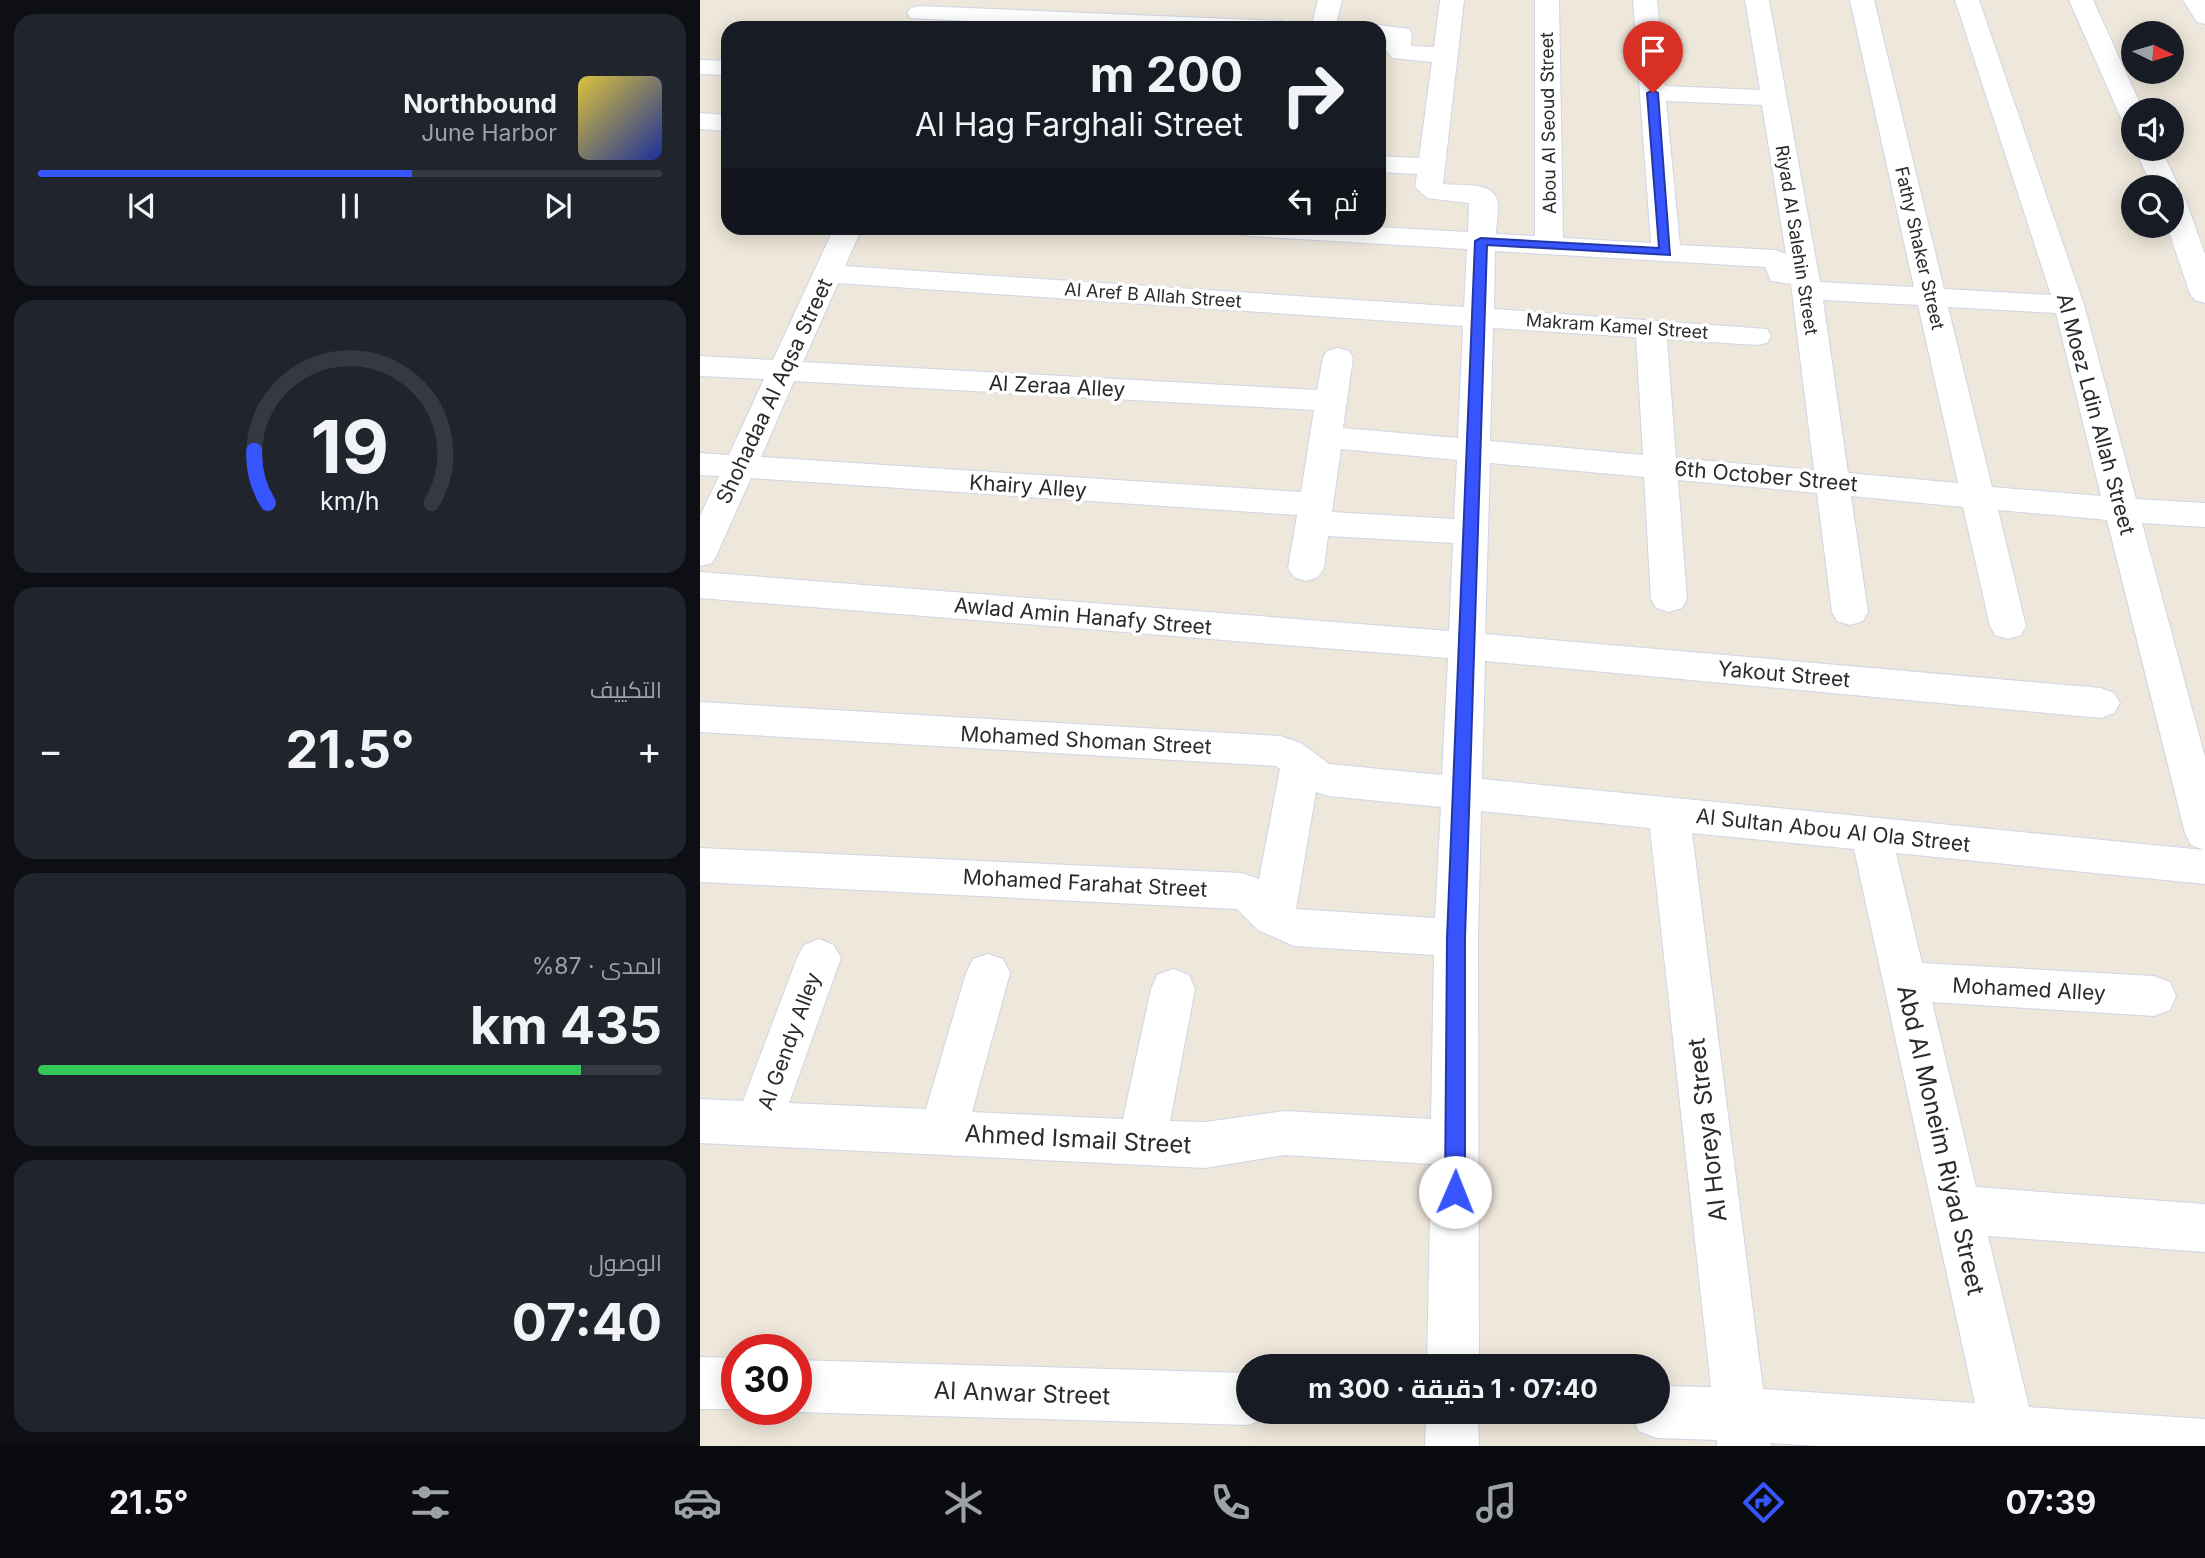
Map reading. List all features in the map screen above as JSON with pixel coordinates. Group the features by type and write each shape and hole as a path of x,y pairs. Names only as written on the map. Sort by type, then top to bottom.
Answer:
{"street":[{"path":"1206,21 1214,0"},
{"path":"1325,21 1330,0"},
{"path":"1452,0 1429,187 1433,191 1482,198 1456,938 1453,1354"},
{"name":"Abou Al Seoud Street","path":"1547,0 1549,245"},
{"path":"1645,0 1666,252"},
{"name":"Riyad Al Salehin Street","path":"1757,0 1806,284 1850,612"},
{"name":"Fathy Shaker Street","path":"1862,0 2008,626"},
{"name":"Al Moez Ldin Allah Street","path":"1967,0 2069,305 2205,833"},
{"path":"2081,0 2125,98"},
{"path":"2196,0 2205,17"},
{"path":"920,14 1101,16 1152,21"},
{"path":"1386,32 1399,33 1398,50 1401,53 1446,55"},
{"path":"700,67 721,68"},
{"path":"1653,93 1774,98"},
{"path":"700,121 721,122"},
{"path":"1386,164 1432,167"},
{"path":"2184,203 2205,205"},
{"name":"Shohadaa Al Aqsa Street","path":"700,554 845,235"},
{"path":"1375,235 1775,259 1778,261 1781,275 1806,284 1931,298 2069,305"},
{"path":"2184,235 2205,294"},
{"name":"Al Aref B Allah Street","path":"828,274 1478,316"},
{"name":"Makram Kamel Street","path":"1478,316 1756,336"},
{"path":"1651,329 1669,599"},
{"path":"1306,568 1338,358"},
{"name":"Al Zeraa Alley","path":"700,366 1332,401"},
{"name":"6th October Street","path":"1326,437 2123,509 2205,514"},
{"name":"Khairy Alley","path":"700,464 1314,514 1470,532"},
{"name":"Awlad Amin Hanafy Street","path":"700,585 1466,646"},
{"name":"Yakout Street","path":"1466,646 2101,703"},
{"name":"Mohamed Shoman Street","path":"700,717 1280,751 1293,756 1311,776 1328,780 1461,793"},
{"path":"1273,916 1301,765"},
{"name":"Al Sultan Abou Al Ola Street","path":"1461,793 2205,867"},
{"name":"Al Horeya Street","path":"1669,813 1742,1430"},
{"name":"Abd Al Moneim Riyad Street","path":"1871,834 2010,1440"},
{"name":"Mohamed Farahat Street","path":"700,866 1242,891 1259,899 1279,922 1294,928 1456,938"},
{"name":"Al Gendy Alley","path":"758,1123 819,958"},
{"path":"943,1133 988,973"},
{"name":"Mohamed Alley","path":"1904,981 2154,996"},
{"path":"1142,1142 1173,989"},
{"name":"Ahmed Ismail Street","path":"700,1121 1205,1145 1265,1133 1455,1143"},
{"path":"1956,1210 2205,1228"},
{"path":"700,1383 721,1384"},
{"name":"Al Anwar Street","path":"812,1386 1236,1399"},
{"path":"1670,1415 1742,1430 2205,1446"},
{"path":"1452,1424 1452,1446"}],"route":[{"path":"1455,1192 1456,938 1481,241 1666,252 1653,93"}]}
